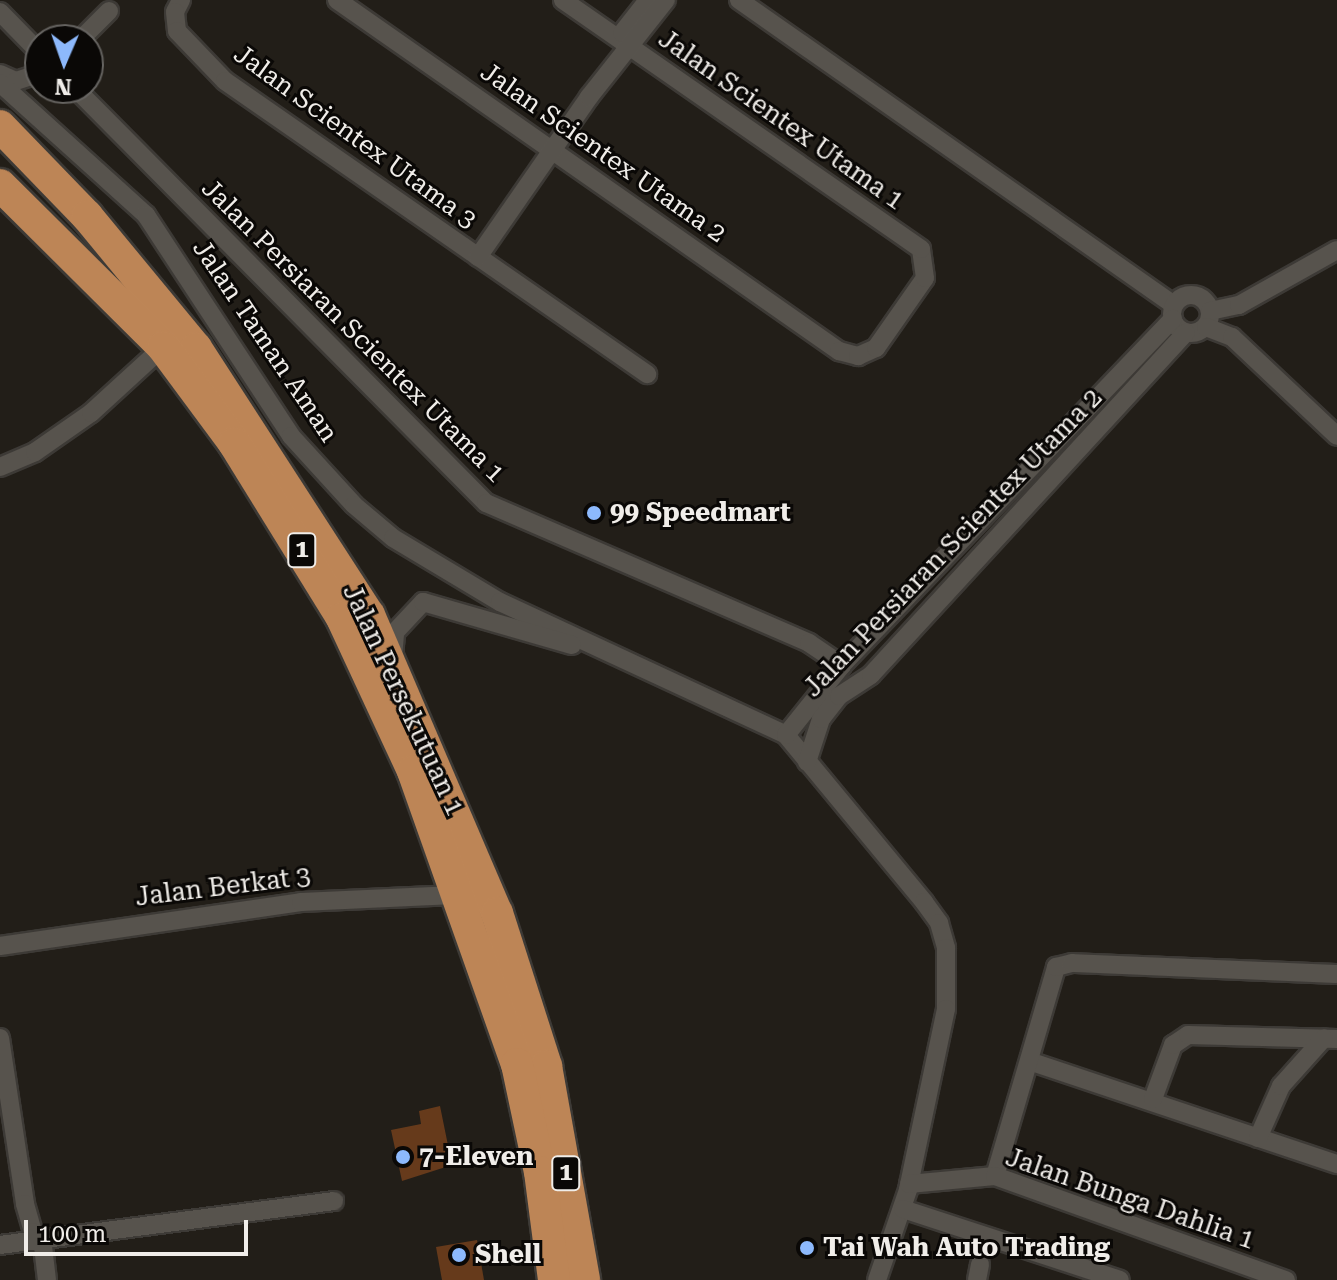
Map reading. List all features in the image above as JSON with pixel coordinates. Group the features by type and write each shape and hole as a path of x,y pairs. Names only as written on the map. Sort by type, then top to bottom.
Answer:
{"highway":[{"name":"Jalan Persekutuan 1","path":"0,126 87,216 196,348 369,615 497,913 541,1050 584,1280"},
{"name":"Jalan Persekutuan 1","path":"0,185 163,347 234,443 342,618 413,771 517,1064 540,1172 554,1280"}],"street":[{"name":"Jalan Scientex Utama 3","path":"181,0 174,21 177,31 225,81 647,374"},
{"name":"Jalan Scientex Utama 2","path":"337,0 553,148 839,351"},
{"name":"Jalan Scientex Utama 1","path":"563,0 921,249 926,259 925,278 876,348 858,356 839,351"},
{"path":"478,257 553,148 648,0"},
{"path":"623,42 666,0"},
{"path":"739,0 1173,312 1186,333 1337,250"},
{"path":"96,24 109,11"},
{"path":"0,12 24,37"},
{"path":"0,74 16,81 24,78"},
{"name":"Jalan Taman Aman","path":"0,83 146,215 291,436 354,505 393,538 500,602 786,735 924,902 939,923 946,948 946,1009 903,1209 877,1280"},
{"name":"Jalan Persiaran Scientex Utama 1","path":"91,104 486,503 809,643 842,665"},
{"path":"1173,312 1192,295 1206,301 1208,319 1232,337 1337,436"},
{"name":"Jalan Persiaran Scientex Utama 2","path":"786,735 842,665 1173,312"},
{"name":"Jalan Persiaran Scientex Utama 2","path":"807,762 821,719 839,696 871,675 891,648 1186,333"},
{"path":"0,467 35,452 91,413 163,347"},
{"name":"Jalan Taman Aman","path":"393,670 395,632 423,602 636,664"},
{"path":"842,665 868,663 891,648"},
{"name":"Jalan Berkat 3","path":"0,946 301,902 455,895"},
{"path":"995,1176 1032,1062 1052,971 1062,964 1337,974"},
{"path":"1153,1099 1173,1045 1188,1035 1330,1039"},
{"path":"0,1038 25,1204 33,1232 42,1238 46,1272"},
{"path":"1258,1138 1281,1086 1330,1039"},
{"path":"1032,1062 1153,1099 1337,1164"},
{"name":"Jalan Bunga Dahlia 1","path":"909,1184 995,1176 1286,1280"},
{"path":"0,1245 334,1201"},
{"path":"903,1209 1120,1280"}],"building":[{"path":"440,1106 452,1165 402,1181 391,1130 421,1124 419,1111"},
{"name":"Shell","path":"477,1240 484,1280 442,1280 436,1247"}],"place":[{"name":"99 Speedmart","path":"594,513"},
{"name":"7-Eleven","path":"403,1157"},
{"name":"Tai Wah Auto Trading","path":"807,1248"},
{"name":"Shell","path":"459,1255"}]}
